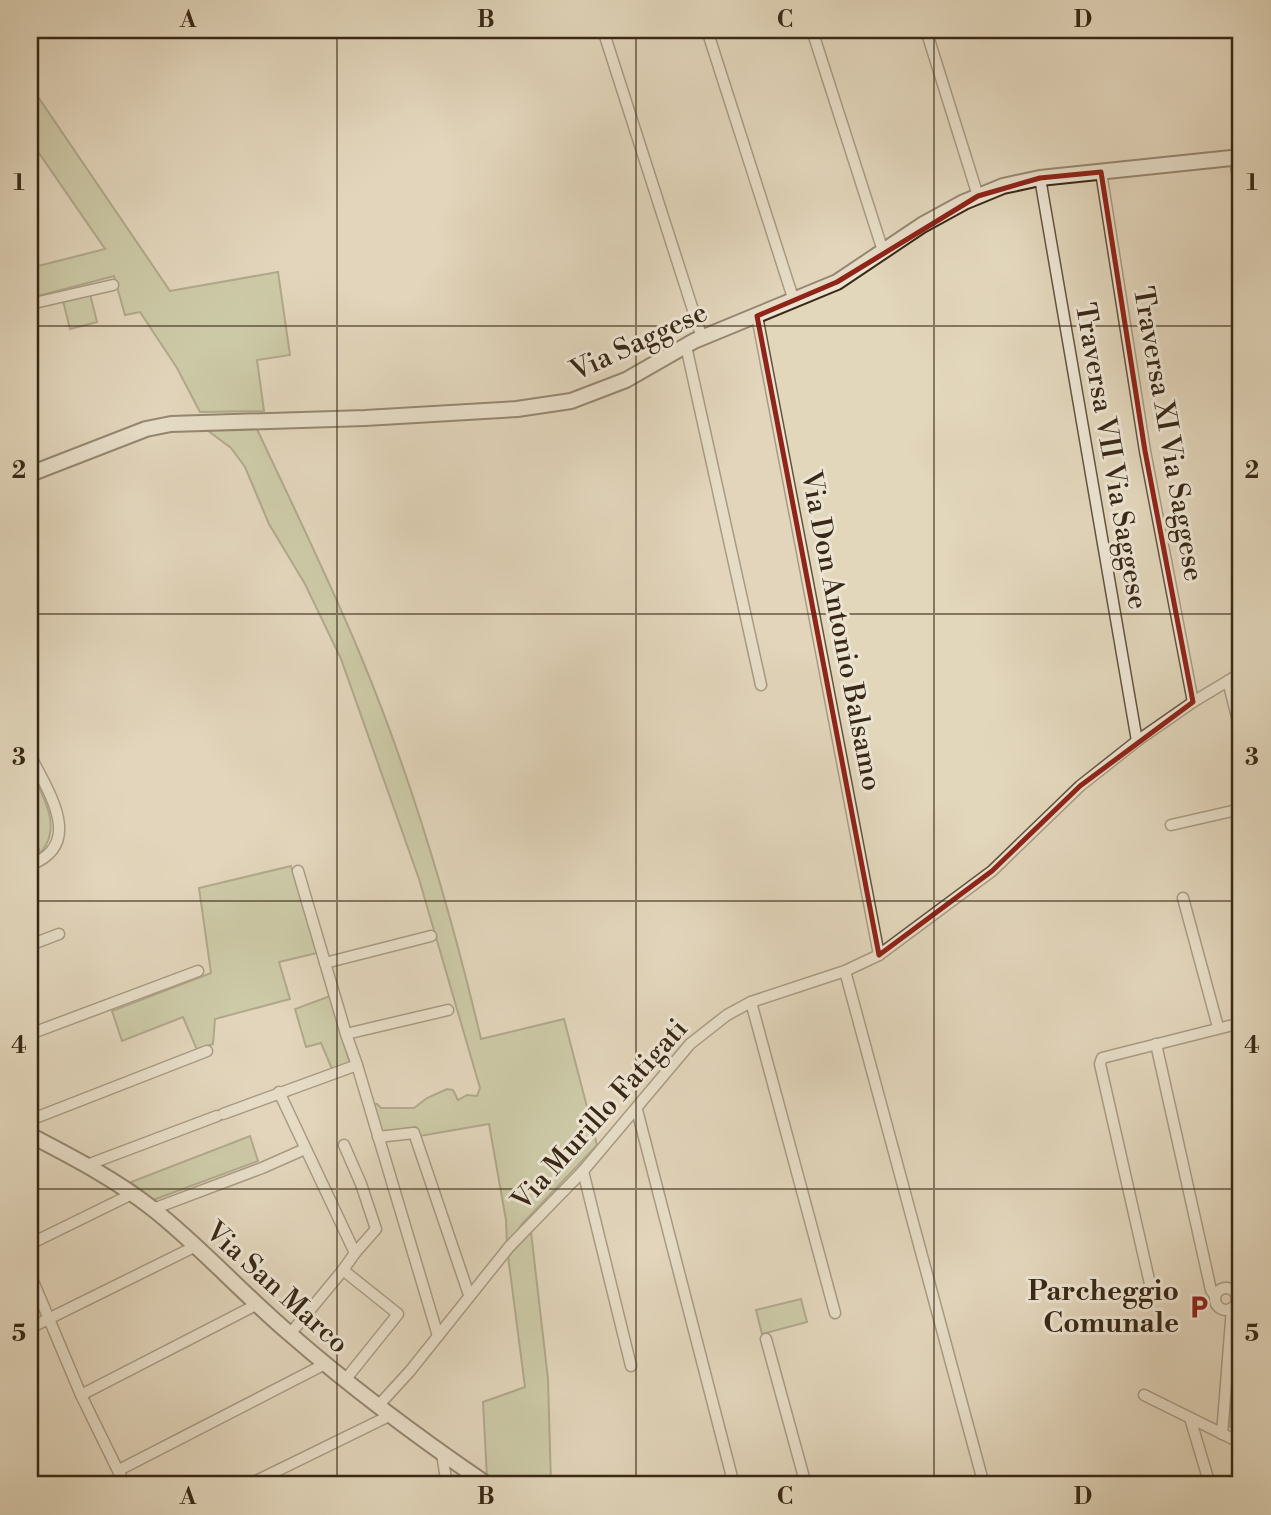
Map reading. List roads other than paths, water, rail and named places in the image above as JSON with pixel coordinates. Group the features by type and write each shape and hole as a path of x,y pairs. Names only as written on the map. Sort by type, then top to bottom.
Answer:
{"main road":[{"name":"Via Saggese","path":"30,474 146,429 171,424 365,418 548,405 570,401 626,380 702,338 837,282 922,225 1003,186 1040,178 1238,158"},
{"name":"Via San Marco","path":"30,1135 87,1165 153,1209 256,1305 325,1364 481,1483"}],"street":[{"path":"603,30 702,338"},
{"path":"707,30 794,301"},
{"path":"812,30 883,251"},
{"path":"926,30 978,196"},
{"path":"1238,158 1241,196"},
{"name":"Traversa XI Via Saggese","path":"1101,172 1145,451 1193,702"},
{"name":"Traversa VII Via Saggese","path":"1040,178 1137,741"},
{"path":"30,304 113,285"},
{"name":"Via Don Antonio Balsamo","path":"757,316 879,955"},
{"path":"686,346 761,685"},
{"name":"Via Murillo Fatigati","path":"384,1411 438,1335 509,1247 583,1171 690,1044 727,1015 751,1002 845,971 879,955 992,871 1080,786 1137,741 1241,673"},
{"path":"1228,681 1241,733"},
{"path":"30,754 57,811 59,835 53,850 30,865"},
{"path":"1171,825 1241,809"},
{"path":"299,871 438,1335"},
{"path":"1183,898 1218,1027"},
{"path":"30,945 59,934"},
{"path":"325,963 431,936"},
{"path":"30,1034 198,971"},
{"path":"845,971 984,1485"},
{"path":"751,1002 835,1313"},
{"path":"346,1034 448,1010"},
{"path":"1150,1284 1100,1064 1102,1058 1241,1023"},
{"path":"1156,1044 1211,1290 1216,1304 1222,1309 1232,1308"},
{"path":"30,1119 207,1051"},
{"path":"87,1165 357,1065"},
{"path":"279,1092 355,1252"},
{"path":"637,1110 734,1485"},
{"path":"378,1137 414,1133 469,1295"},
{"path":"290,1334 376,1229 344,1144"},
{"path":"153,1209 305,1149"},
{"path":"583,1171 631,1366"},
{"path":"30,1244 132,1194"},
{"path":"30,1328 194,1247"},
{"path":"343,1270 398,1314 345,1380"},
{"path":"30,1274 82,1395 125,1485"},
{"path":"1215,1296 1219,1290 1225,1288 1239,1295 1232,1308 1222,1434"},
{"path":"82,1395 256,1305"},
{"path":"766,1339 806,1485"},
{"path":"119,1470 325,1364"},
{"path":"1144,1395 1241,1443"},
{"path":"248,1485 384,1411"},
{"path":"1190,1418 1210,1485"},
{"path":"442,1454 447,1485"}],"place":[{"name":"Parcheggio Comunale","path":"1199,1307"}]}
